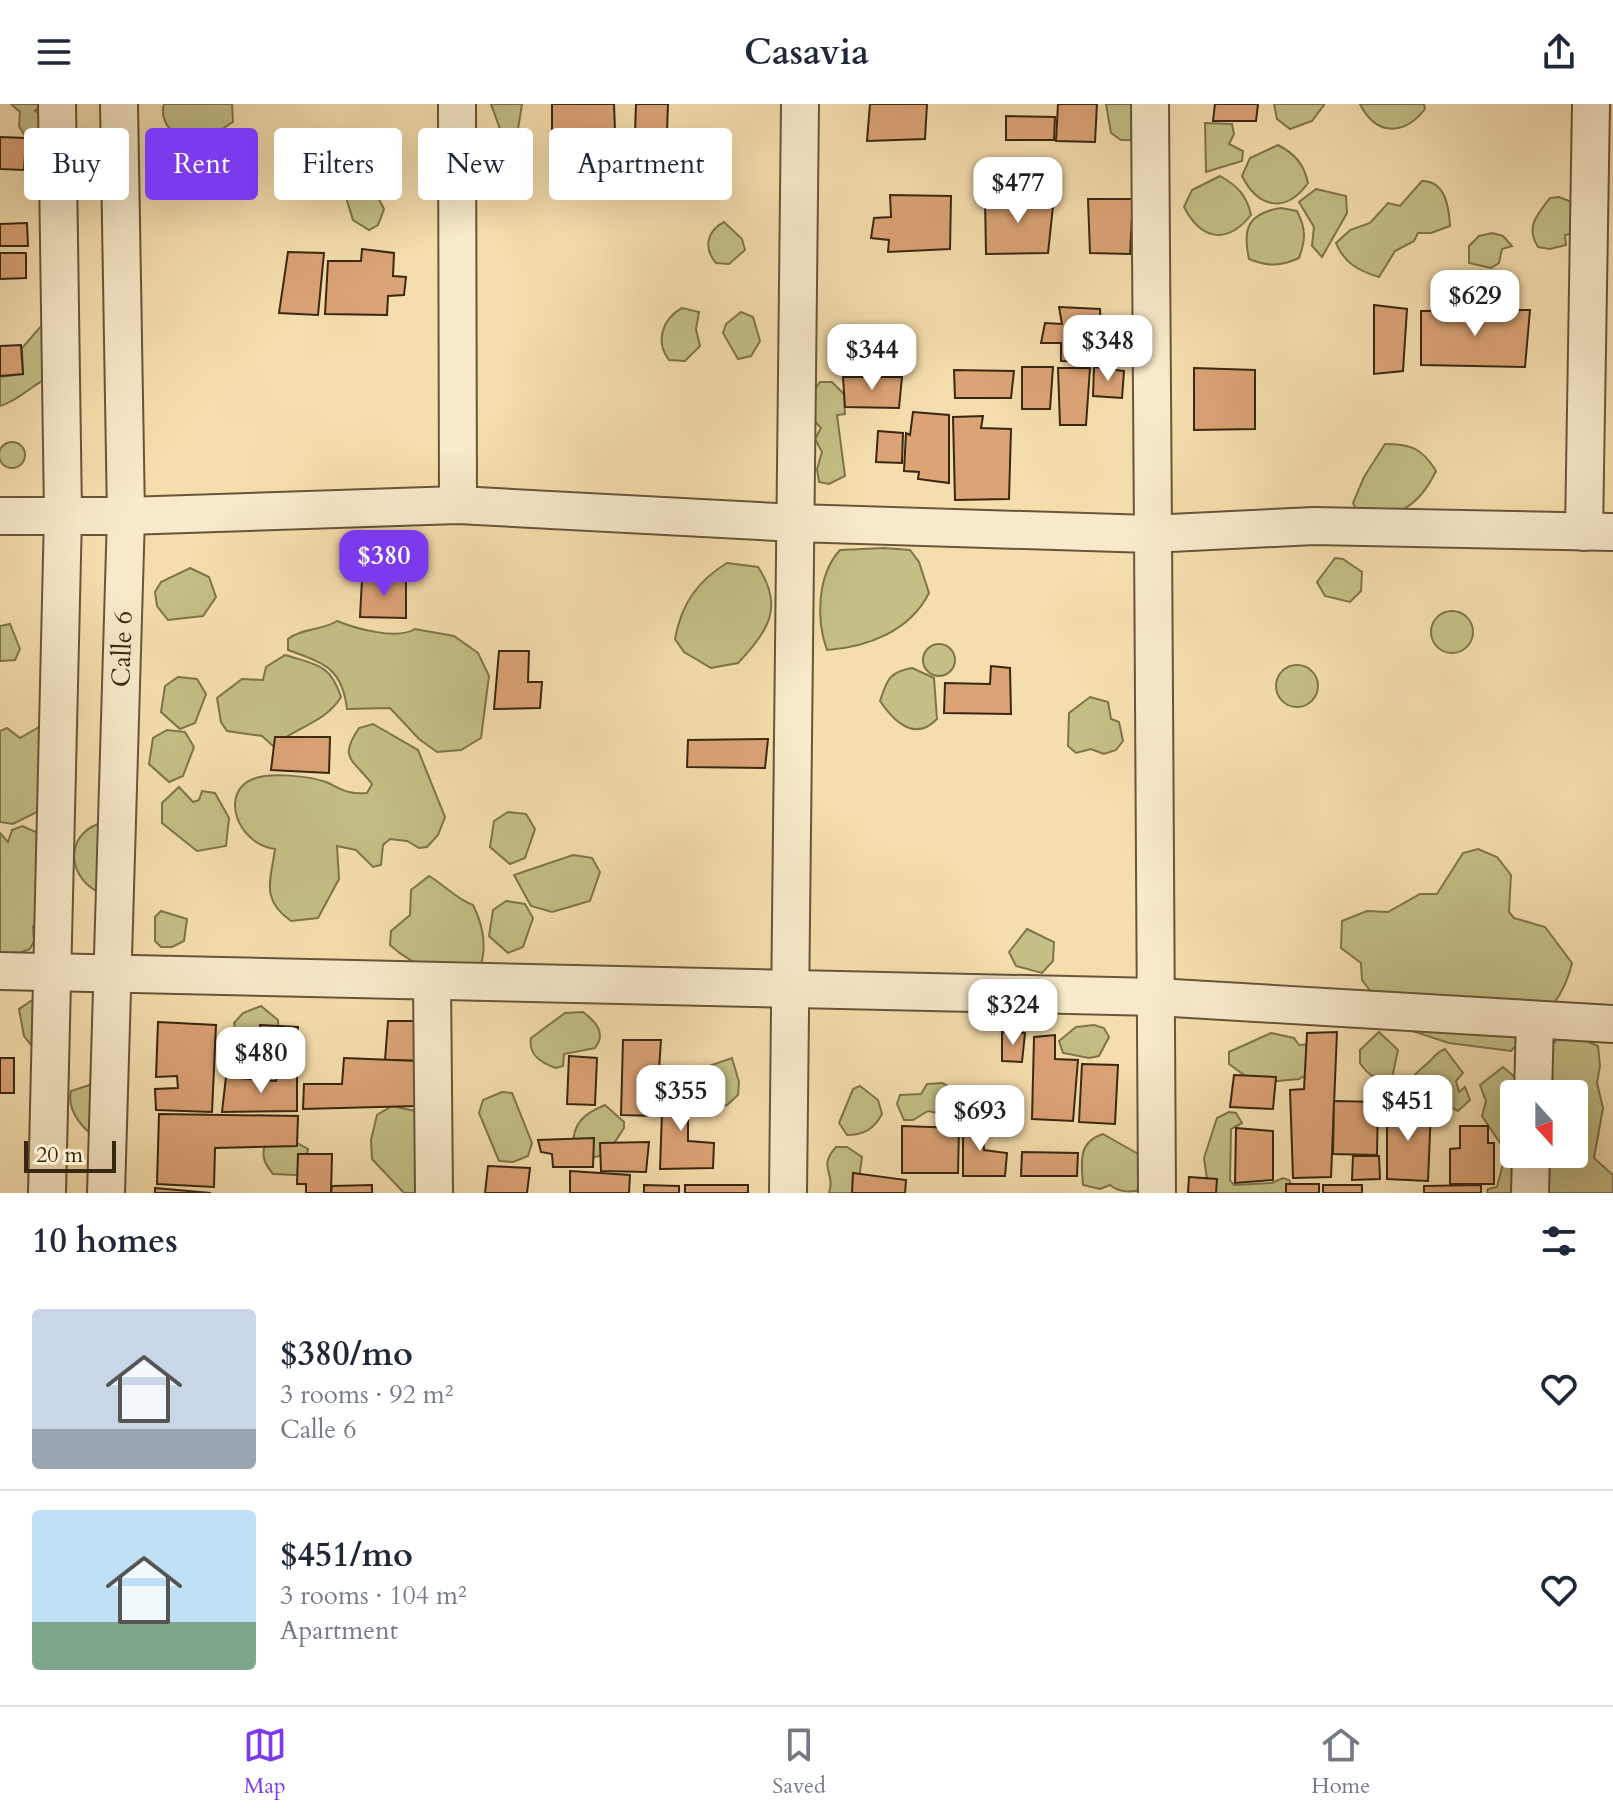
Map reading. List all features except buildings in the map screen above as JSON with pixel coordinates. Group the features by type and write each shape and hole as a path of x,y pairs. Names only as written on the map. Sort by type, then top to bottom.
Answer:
{"street":[{"path":"47,1193 63,515 57,104"},
{"name":"Calle 6","path":"106,1193 110,974 126,516 119,104"},
{"path":"457,104 458,505"},
{"path":"788,1193 800,104"},
{"path":"1150,104 1150,534 1157,779 1157,1193"},
{"path":"0,516 126,516 458,505 796,523 1150,534 1314,526 1599,532 1591,104"},
{"path":"0,971 1156,997 1613,1024"},
{"path":"432,982 434,1193"},
{"path":"1533,1080 1535,1021"},
{"path":"1530,1193 1531,1168"}],"shaded area":[{"path":"11,104 43,104 35,111 44,117 43,128 24,128 24,135 19,126 20,112"},
{"path":"164,104 232,104 233,122 224,128 170,128 163,111"},
{"path":"491,104 522,104 518,128 500,128"},
{"path":"1106,104 1163,104 1133,140 1121,140 1111,133"},
{"path":"1274,104 1324,105 1312,121 1290,129 1277,119"},
{"path":"1360,104 1424,104 1425,109 1408,124 1391,129 1374,122"},
{"path":"1205,123 1232,124 1234,134 1229,144 1243,151 1242,161 1206,172"},
{"path":"1278,145 1298,160 1308,183 1291,199 1273,203 1256,195 1242,176 1250,158"},
{"path":"1220,176 1241,192 1251,215 1233,231 1215,235 1198,226 1184,207 1192,190"},
{"path":"1422,181 1430,182 1441,190 1447,204 1450,226 1431,233 1418,233 1414,241 1395,251 1379,277 1348,261 1336,243 1350,230 1370,223 1388,203 1400,206"},
{"path":"1316,189 1346,196 1347,213 1322,257 1312,246 1314,227 1299,202"},
{"path":"1559,197 1579,205 1575,233 1565,235 1566,245 1550,249 1538,247 1534,240 1534,221 1550,198"},
{"path":"347,200 379,200 384,209 378,225 369,230 353,220"},
{"path":"1281,208 1297,211 1302,223 1304,240 1299,258 1274,264 1249,259 1247,238 1250,223 1270,210"},
{"path":"724,222 742,239 745,250 729,264 716,263 708,246 714,230"},
{"path":"1492,233 1503,236 1512,246 1502,249 1499,263 1491,268 1469,263 1469,246 1479,236"},
{"path":"682,308 699,312 696,329 700,346 685,361 669,360 662,346 663,331 670,318"},
{"path":"741,312 753,317 760,341 751,356 738,359 723,333 726,324"},
{"path":"42,325 53,326 52,376 0,406 0,377 23,374 22,348"},
{"path":"866,331 875,341 876,362 844,373 830,362 841,333"},
{"path":"820,382 832,382 844,394 845,414 837,415 845,476 829,484 819,482 817,469 822,452 815,439 821,428 808,414 809,397"},
{"path":"12,442 21,446 25,455 21,464 12,468 3,464 -1,455 3,446"},
{"path":"1385,444 1402,445 1421,452 1436,471 1422,493 1406,508 1385,515 1359,516 1353,503 1364,477"},
{"path":"840,550 910,550 919,562 929,593 911,618 886,635 858,645 827,650 820,612 823,585 832,560"},
{"path":"1335,558 1343,559 1362,572 1361,591 1350,602 1325,596 1317,582"},
{"path":"727,563 758,567 766,581 771,606 765,629 738,663 711,668 684,652 675,639 681,615 692,595 707,578"},
{"path":"190,568 209,577 216,597 203,616 168,620 157,606 155,592 161,582"},
{"path":"1452,611 1467,617 1473,632 1467,647 1452,653 1437,647 1431,632 1437,617"},
{"path":"337,621 377,632 398,634 415,629 454,636 478,653 489,676 481,738 461,750 437,752 419,739 390,708 347,709 341,684 329,669 288,650 288,639 293,635"},
{"path":"10,624 20,649 15,660 0,661 0,626"},
{"path":"939,644 950,649 955,660 950,671 939,676 928,671 923,660 928,649"},
{"path":"285,655 327,671 341,697 319,719 273,746 262,736 227,731 221,722 217,698 242,679 263,680 266,667"},
{"path":"1297,665 1312,671 1318,686 1312,701 1297,707 1282,701 1276,686 1282,671"},
{"path":"912,668 934,678 937,719 921,729 898,722 880,701 890,678"},
{"path":"178,677 197,679 206,694 195,723 180,729 161,712 165,686"},
{"path":"1090,697 1108,702 1111,719 1119,722 1123,741 1116,750 1104,754 1091,749 1076,753 1068,746 1069,713"},
{"path":"373,724 418,750 445,817 438,835 427,847 419,848 407,841 390,839 383,845 381,865 373,867 356,850 337,846 339,879 318,918 291,921 281,913 271,897 270,880 275,849 251,838 242,828 235,806 237,795 253,779 279,775 310,778 350,792 367,793 372,784 349,753 359,728"},
{"path":"39,727 48,739 46,754 39,763 39,811 13,824 0,822 0,731 7,728 20,738"},
{"path":"167,730 185,732 194,747 183,776 169,782 149,764 153,738"},
{"path":"179,787 193,802 199,800 202,791 215,793 229,818 226,846 197,851 162,823 162,803"},
{"path":"508,812 526,814 535,829 525,858 510,864 490,847 494,821"},
{"path":"98,824 112,825 112,885 96,891 80,875 74,856 80,837"},
{"path":"22,826 36,832 46,845 36,867 43,878 46,915 33,926 34,941 30,949 0,960 0,833 8,842 12,830"},
{"path":"1478,849 1497,857 1511,875 1509,912 1514,918 1545,927 1572,963 1556,1000 1511,1051 1449,1043 1397,1026 1362,980 1361,963 1341,948 1342,921 1367,911 1388,912 1420,894 1437,894 1463,853"},
{"path":"573,855 592,858 600,872 590,901 552,912 531,906 514,875"},
{"path":"429,876 473,905 483,939 483,956 478,973 453,972 421,965 390,945 391,931 410,915 411,890"},
{"path":"506,901 525,904 533,918 523,947 508,953 489,936 493,910"},
{"path":"161,911 187,919 184,941 172,947 161,947 155,941 155,917"},
{"path":"1027,929 1054,942 1053,961 1042,973 1016,966 1009,952"},
{"path":"37,997 54,1034 31,1045 24,1036 19,1009"},
{"path":"261,1006 278,1020 279,1036 270,1056 250,1064 239,1052 234,1023 243,1013"},
{"path":"583,1012 600,1032 595,1048 564,1054 563,1066 556,1068 537,1058 531,1038 565,1013"},
{"path":"1094,1025 1104,1028 1109,1037 1099,1056 1089,1058 1063,1053 1059,1041 1076,1027"},
{"path":"1379,1032 1398,1050 1392,1078 1373,1076 1360,1063 1360,1050"},
{"path":"1271,1033 1294,1038 1299,1045 1312,1044 1309,1074 1299,1079 1255,1083 1229,1064 1229,1052"},
{"path":"1573,1035 1598,1046 1600,1066 1597,1083 1603,1108 1594,1158 1613,1175 1613,1193 1539,1193 1549,1168 1588,1168 1588,1080 1553,1080 1548,1050 1557,1039"},
{"path":"1445,1049 1463,1073 1456,1081 1459,1092 1465,1087 1470,1100 1458,1111 1449,1106 1416,1104 1414,1095 1412,1083 1415,1075"},
{"path":"732,1058 739,1082 738,1095 727,1105 713,1108 696,1084 703,1078 706,1067"},
{"path":"1503,1067 1516,1078 1500,1080 1500,1143 1482,1116 1486,1101 1480,1085"},
{"path":"942,1083 952,1088 956,1108 947,1115 928,1111 913,1120 904,1120 897,1104 900,1095 921,1094 927,1084"},
{"path":"93,1084 90,1133 74,1114 70,1097 71,1091"},
{"path":"860,1086 878,1100 882,1114 868,1130 847,1135 839,1123 853,1089"},
{"path":"502,1092 512,1093 532,1143 528,1156 513,1162 499,1161 479,1113 483,1100"},
{"path":"605,1105 624,1122 624,1128 607,1154 587,1159 573,1147 577,1125 586,1115"},
{"path":"392,1106 415,1111 439,1145 426,1193 404,1193 372,1159 371,1140 377,1115"},
{"path":"1229,1112 1236,1113 1242,1123 1231,1129 1230,1180 1234,1185 1272,1183 1283,1178 1289,1180 1296,1193 1209,1193 1204,1158 1217,1118"},
{"path":"1103,1134 1140,1155 1144,1188 1127,1191 1110,1185 1100,1189 1083,1185 1085,1147"},
{"path":"290,1139 308,1149 305,1169 296,1175 273,1174 264,1160 265,1144"},
{"path":"836,1147 847,1147 862,1157 859,1179 852,1193 829,1193 831,1186 827,1165"},
{"path":"1502,1168 1518,1168 1525,1193 1487,1193 1488,1189 1497,1187"}]}
